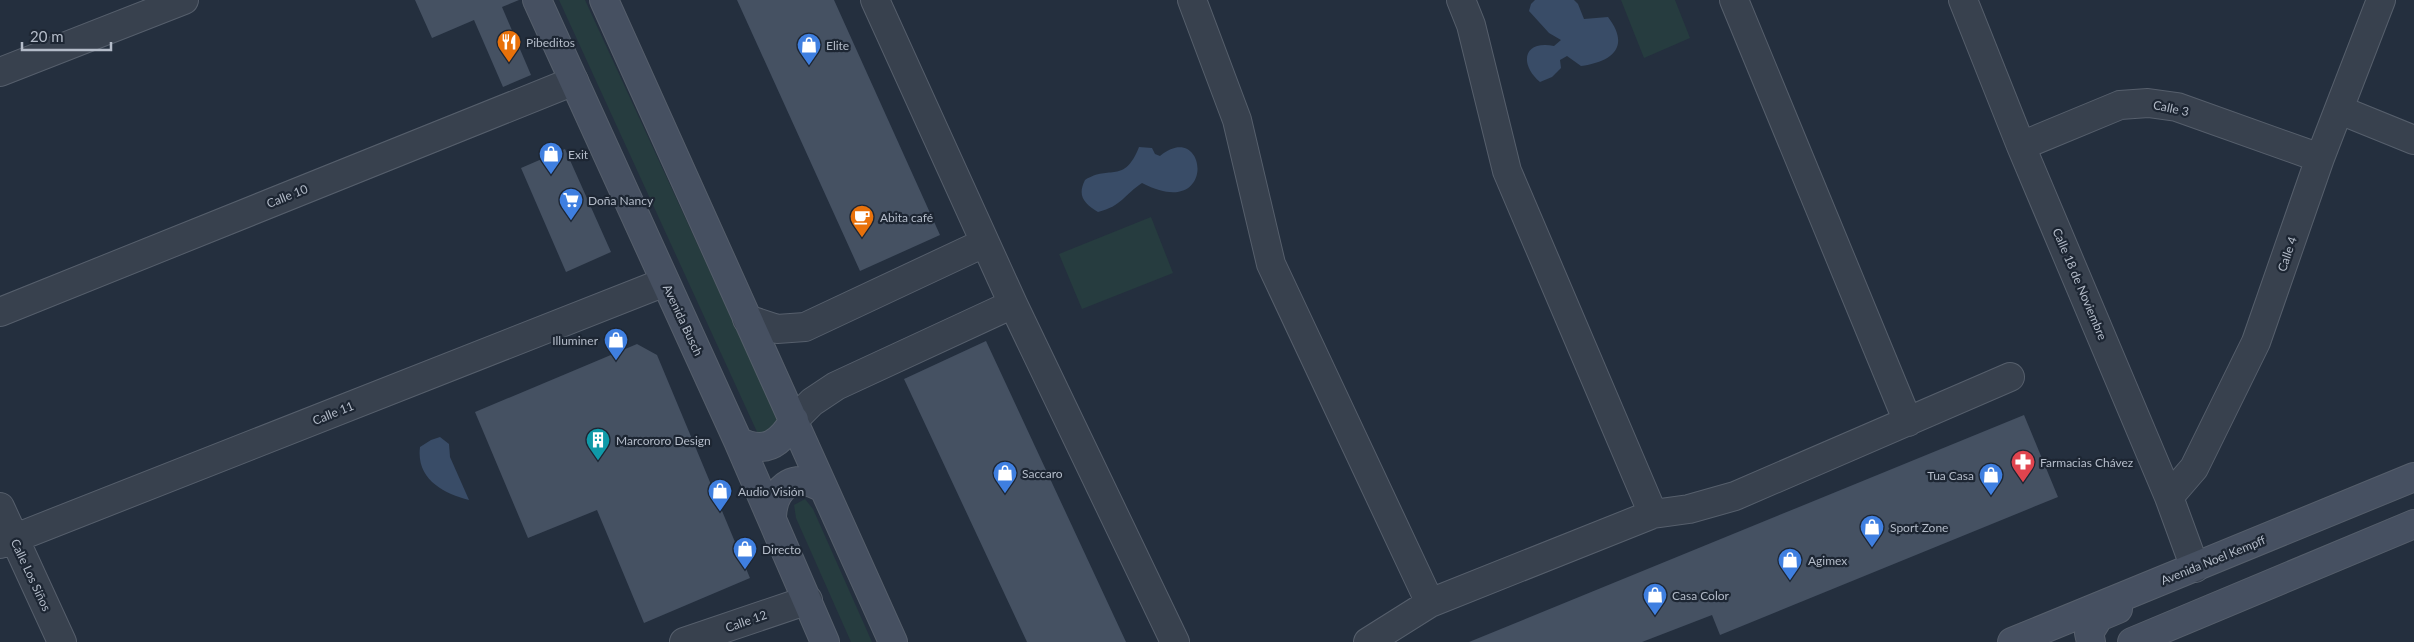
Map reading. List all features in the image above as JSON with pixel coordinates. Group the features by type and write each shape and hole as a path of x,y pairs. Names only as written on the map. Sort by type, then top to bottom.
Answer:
{"main road":[{"name":"Avenida Busch","path":"537,0 772,516 825,642"},
{"path":"604,0 893,642"},
{"path":"738,441 749,447 763,447 775,443 786,434 794,420"},
{"name":"Avenida Noel Kempff","path":"2012,642 2414,477"},
{"path":"772,516 773,502 780,490 792,482 803,480 814,482 824,489"},
{"path":"2132,642 2410,524"},
{"path":"2091,642 2089,633 2099,617 2159,591 2186,571"}],"street":[{"path":"0,72 184,0"},
{"path":"875,0 984,243 1175,642"},
{"path":"1192,0 1237,120 1271,264 1430,603"},
{"path":"1461,0 1471,25 1507,171 1653,514"},
{"path":"1734,0 1908,422"},
{"name":"Calle 18 de Noviembre","path":"1963,0 2021,146 2169,497 2186,571"},
{"name":"Calle 4","path":"2169,497 2194,468 2256,342 2320,158 2381,0"},
{"name":"Calle 10","path":"0,312 574,81"},
{"name":"Calle 3","path":"2021,146 2120,105 2148,103 2177,107 2320,158"},
{"path":"2340,110 2414,140"},
{"path":"747,319 777,329 805,327 984,243"},
{"name":"Calle 11","path":"7,541 665,282"},
{"path":"794,420 812,402 836,386 1013,304"},
{"path":"1368,642 1430,603 1653,514 1689,510 1735,496 2010,377"},
{"name":"Calle Los Siños","path":"0,507 7,541 62,642"},
{"name":"Calle 12","path":"684,642 808,600"}],"green space":[{"path":"559,0 585,0 780,424 771,434 758,434"},
{"path":"1621,0 1675,0 1690,38 1644,58"},
{"path":"1151,217 1173,273 1082,309 1059,254"},
{"path":"805,499 813,509 872,642 851,642 796,518 794,505"}],"water":[{"path":"1535,0 1574,0 1578,4 1584,19 1608,17 1618,37 1618,45 1615,51 1602,61 1581,66 1567,56 1560,60 1561,68 1552,77 1540,82 1529,68 1527,61 1530,50 1544,45 1554,46 1561,40 1549,33 1529,11 1531,4"},
{"path":"1139,147 1152,148 1155,154 1160,156 1176,148 1188,149 1195,158 1198,170 1194,182 1184,190 1167,192 1142,183 1112,207 1098,212 1083,199 1082,190 1085,180 1102,173 1122,170 1128,166"},
{"path":"440,437 449,444 450,457 469,500 441,489 433,483 422,468 420,447"}],"building":[{"path":"415,0 519,0 502,7 531,75 503,87 474,20 432,38"},
{"path":"737,0 834,0 940,235 860,271"},
{"path":"565,149 611,252 566,272 521,168"},
{"path":"986,341 1126,642 1027,642 904,379"},
{"name":"Marcororo Design","path":"637,344 657,355 750,578 644,623 597,510 528,538 475,412"},
{"path":"2024,415 2058,497 1720,635 1712,615 1642,642 1469,642"}],"place":[{"name":"Pibeditos","path":"509,63"},
{"name":"Elite","path":"809,66"},
{"name":"Exit","path":"551,175"},
{"name":"Doña Nancy","path":"571,221"},
{"name":"Abita café","path":"862,238"},
{"name":"Illuminer","path":"616,361"},
{"name":"Marcororo Design","path":"598,461"},
{"name":"Farmacias Chávez","path":"2023,483"},
{"name":"Saccaro","path":"1005,494"},
{"name":"Tua Casa","path":"1991,496"},
{"name":"Audio Visión","path":"720,512"},
{"name":"Sport Zone","path":"1872,548"},
{"name":"Directo","path":"745,570"},
{"name":"Agimex","path":"1790,581"},
{"name":"Casa Color","path":"1655,616"}]}
